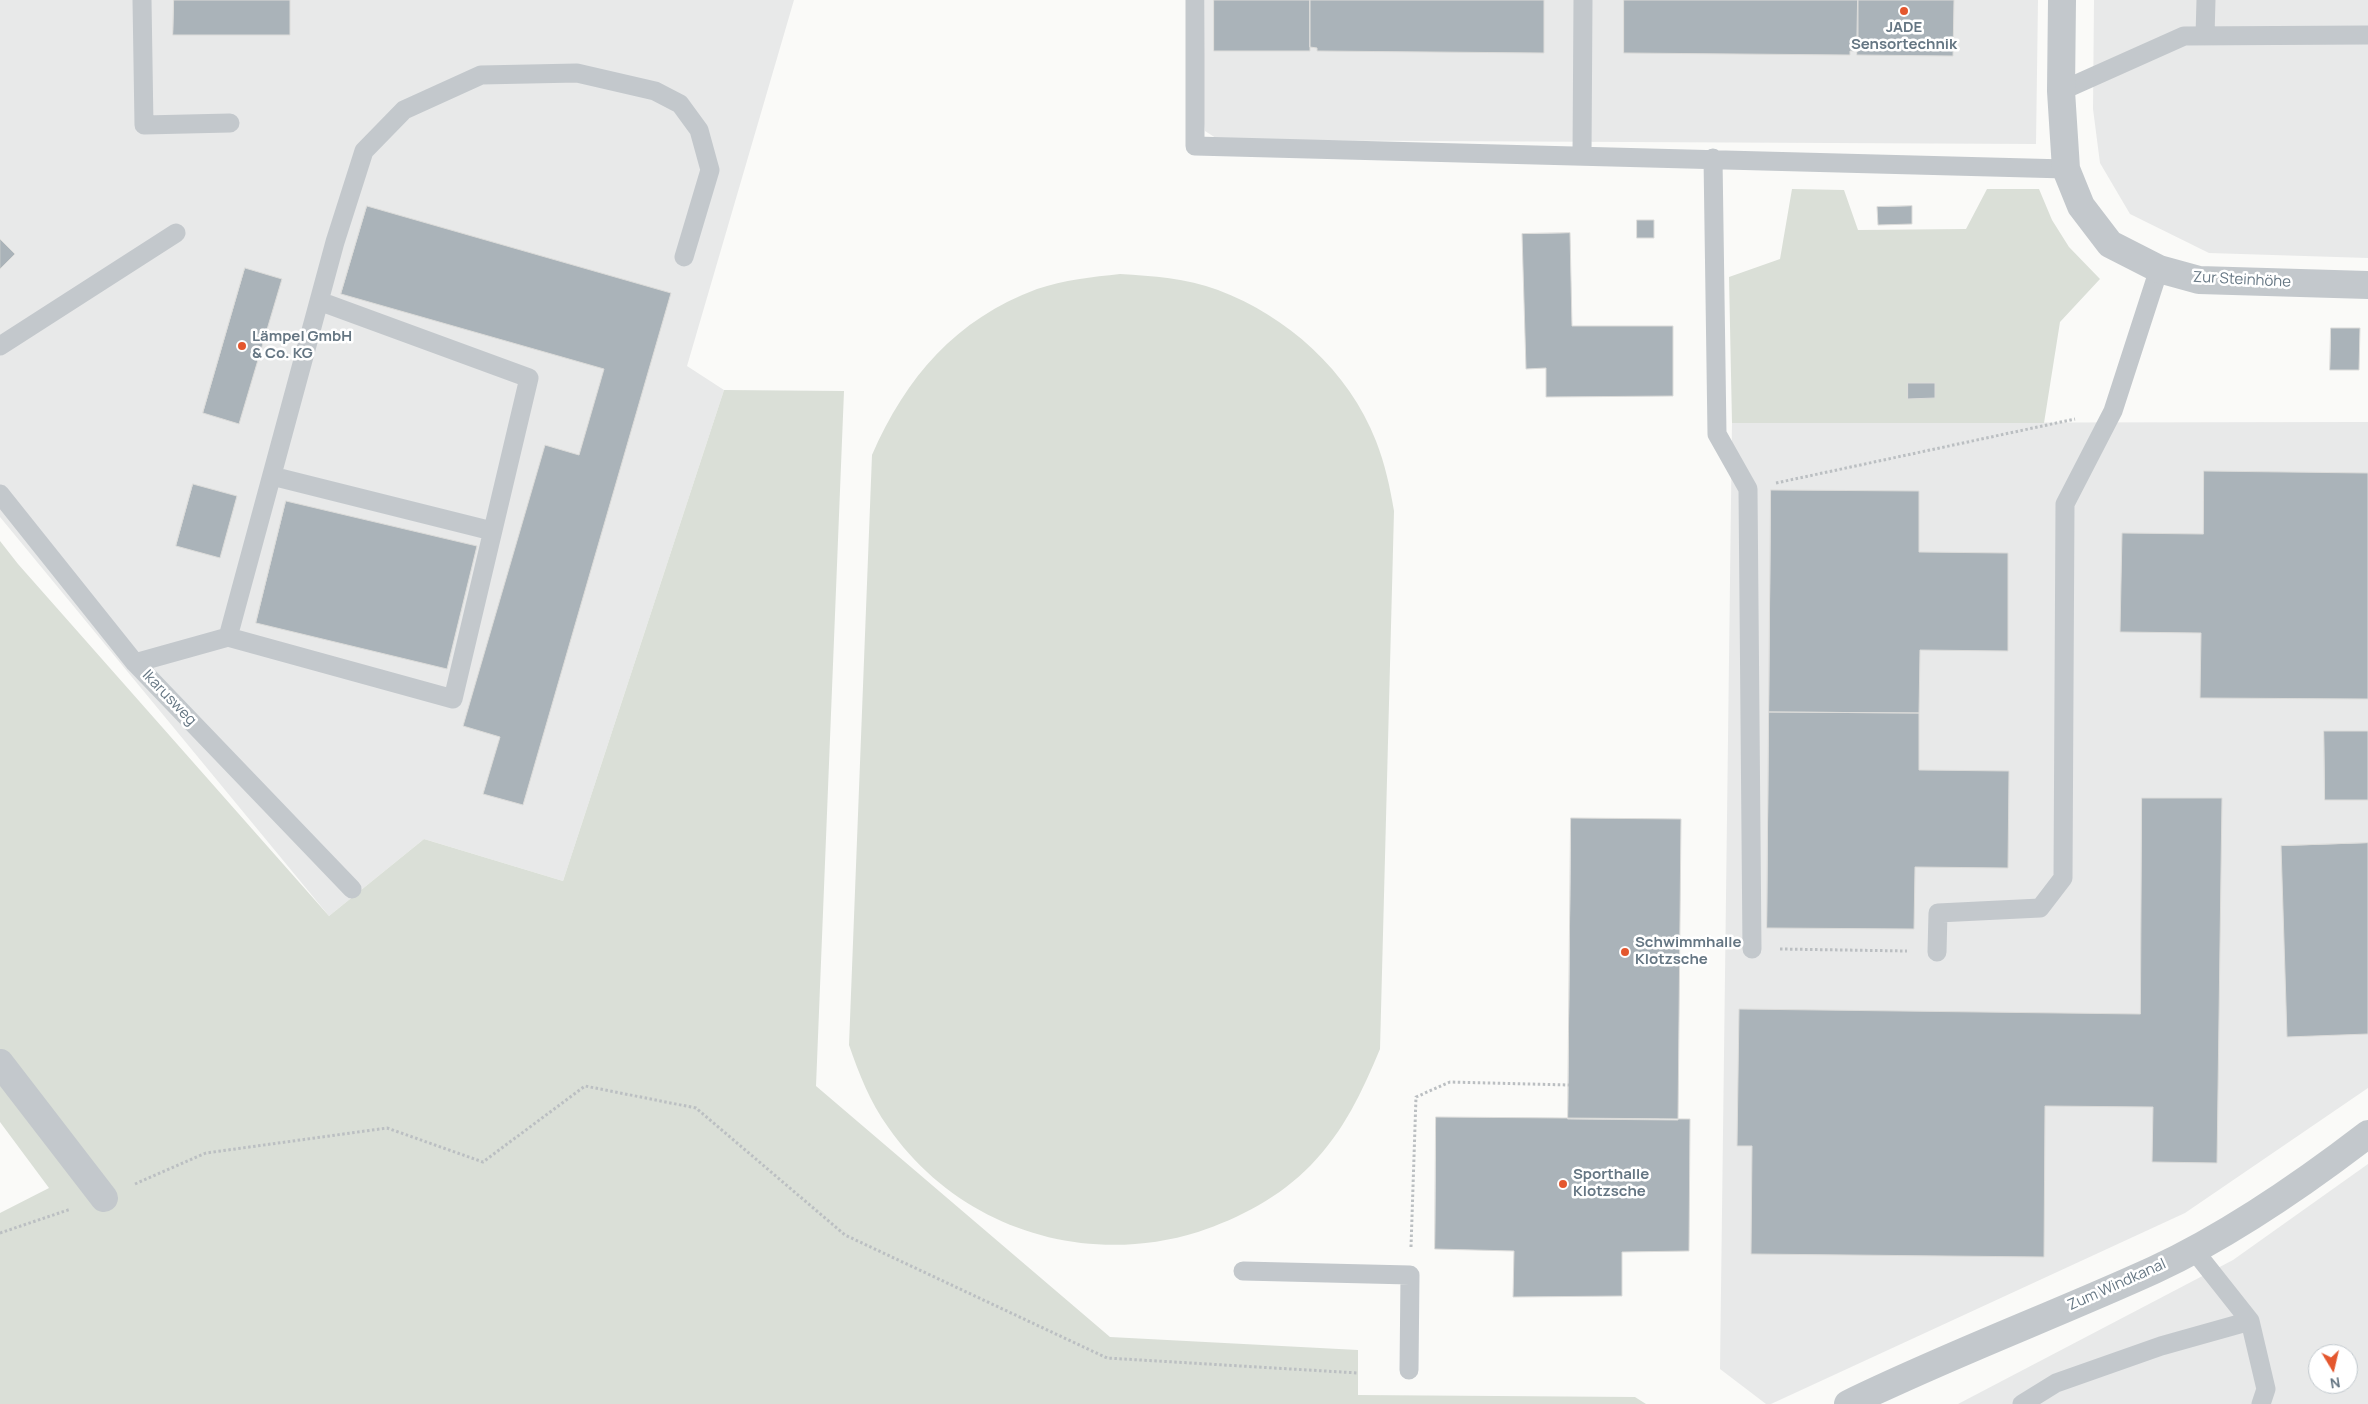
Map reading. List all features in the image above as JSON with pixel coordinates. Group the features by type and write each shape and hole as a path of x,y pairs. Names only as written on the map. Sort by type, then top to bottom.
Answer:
{"street":[{"name":"Zur Steinhöhe","path":"2062,0 2061,91 2066,169 2081,206 2110,244 2159,269 2198,280 2368,285"},
{"path":"0,1063 104,1198"},
{"name":"Zum Windkanal","path":"1848,1404 1915,1371 2154,1270 2194,1250 2319,1172 2368,1134"}],"lane":[{"path":"142,0 144,125 230,123"},
{"path":"1195,0 1195,146 1713,158 2066,169"},
{"path":"1582,156 1583,0"},
{"path":"2206,0 2206,36"},
{"path":"2061,91 2184,36 2368,35"},
{"path":"228,637 319,301 364,151 404,110 481,75 578,73 655,90 680,104 698,130 710,170 684,257"},
{"path":"1713,158 1716,434 1748,489 1752,949"},
{"path":"0,346 176,233"},
{"path":"1937,952 1938,913 2040,908 2063,878 2065,504 2113,411 2159,269"},
{"path":"135,663 228,637 452,699 529,378 319,301"},
{"path":"272,476 492,531"},
{"name":"Ikarusweg","path":"0,494 135,663 352,889"},
{"path":"2194,1250 2250,1321 2266,1389 2260,1404"},
{"path":"1243,1272 1410,1275 1409,1370"},
{"path":"2022,1404 2056,1383 2161,1346 2250,1321"}],"path":[{"path":"1748,489 2113,411"},
{"path":"1752,949 1937,952"},
{"path":"1410,1275 1416,1098 1450,1082 1569,1084"},
{"path":"0,1232 104,1198 206,1153 387,1128 483,1162 585,1086 696,1108 845,1235 1107,1358 1358,1373"}],"shaded area":[{"path":"0,0 794,0 687,366 724,390 563,881 424,839 329,916 0,517"},
{"path":"1205,0 2038,0 2036,144 1219,140 1205,131 1203,117"},
{"path":"2094,0 2368,0 2368,258 2209,253 2130,214 2100,163 2093,109"},
{"path":"1792,189 1844,190 1858,230 1966,229 1987,189 2039,189 2052,220 2069,247 2100,279 2060,322 2044,423 1732,423 1729,277 1780,259"},
{"path":"1120,274 1182,280 1218,290 1268,315 1313,349 1350,392 1364,415 1382,458 1394,511 1380,1049 1359,1096 1333,1139 1311,1165 1273,1197 1229,1220 1198,1232 1154,1242 1111,1245 1068,1241 1026,1230 986,1214 949,1191 916,1162 888,1127 866,1088 849,1045 872,455 901,400 918,376 958,334 1008,302 1037,289 1068,281"},
{"path":"724,390 844,391 816,1086 1110,1337 1358,1350 1358,1395 1635,1397 1646,1404 0,1404 0,1213 49,1188 0,1122 0,541 18,564 329,916 424,839 563,881"},
{"path":"2368,422 2368,1088 2185,1213 1771,1404 1766,1404 1720,1369 1732,423"},
{"path":"2368,1164 2368,1404 1958,1404 2233,1260"}],"building":[{"path":"174,0 290,0 290,35 173,35"},
{"path":"1214,0 1310,0 1310,51 1214,51"},
{"path":"1310,0 1544,0 1544,53 1317,51 1317,48 1310,47"},
{"path":"1624,0 1858,0 1858,51 1850,51 1850,55 1624,53"},
{"path":"1858,0 1954,0 1953,56 1857,55"},
{"path":"367,206 671,293 523,805 483,794 500,737 463,726 545,445 579,455 604,369 341,294"},
{"path":"1912,206 1912,224 1878,225 1877,207"},
{"path":"1637,220 1654,220 1654,238 1637,238"},
{"path":"1570,233 1572,326 1673,326 1673,396 1546,397 1546,368 1526,369 1522,234"},
{"path":"0,239 15,254 0,269"},
{"name":"Lämpel GmbH & Co. KG","path":"245,268 282,279 239,424 203,413"},
{"path":"2331,328 2360,328 2359,370 2330,370"},
{"path":"1908,383 1935,383 1935,398 1908,399"},
{"path":"2204,471 2368,473 2368,699 2200,698 2201,633 2120,632 2122,533 2203,534"},
{"path":"193,484 237,496 220,558 176,546"},
{"path":"1771,490 1919,491 1919,552 2008,553 2008,651 1920,650 1919,713 1769,712"},
{"path":"286,501 477,546 447,669 256,623"},
{"path":"1769,712 1919,713 1919,770 2009,771 2008,868 1915,867 1914,929 1767,928"},
{"path":"2324,731 2368,731 2368,800 2325,800"},
{"path":"2142,798 2222,798 2217,1163 2152,1162 2153,1107 2045,1106 2044,1257 1751,1254 1752,1146 1737,1146 1739,1009 2140,1014"},
{"name":"Schwimmhalle Klotzsche","path":"1571,818 1681,819 1678,1120 1568,1119"},
{"path":"2368,843 2368,1034 2287,1037 2281,846"},
{"name":"Sporthalle Klotzsche","path":"1436,1117 1690,1119 1689,1251 1622,1252 1622,1296 1513,1297 1514,1251 1435,1249"}],"place":[{"name":"JADE Sensortechnik","path":"1904,11"},
{"name":"Lämpel GmbH & Co. KG","path":"242,346"},
{"name":"Schwimmhalle Klotzsche","path":"1625,952"},
{"name":"Sporthalle Klotzsche","path":"1563,1184"}]}
